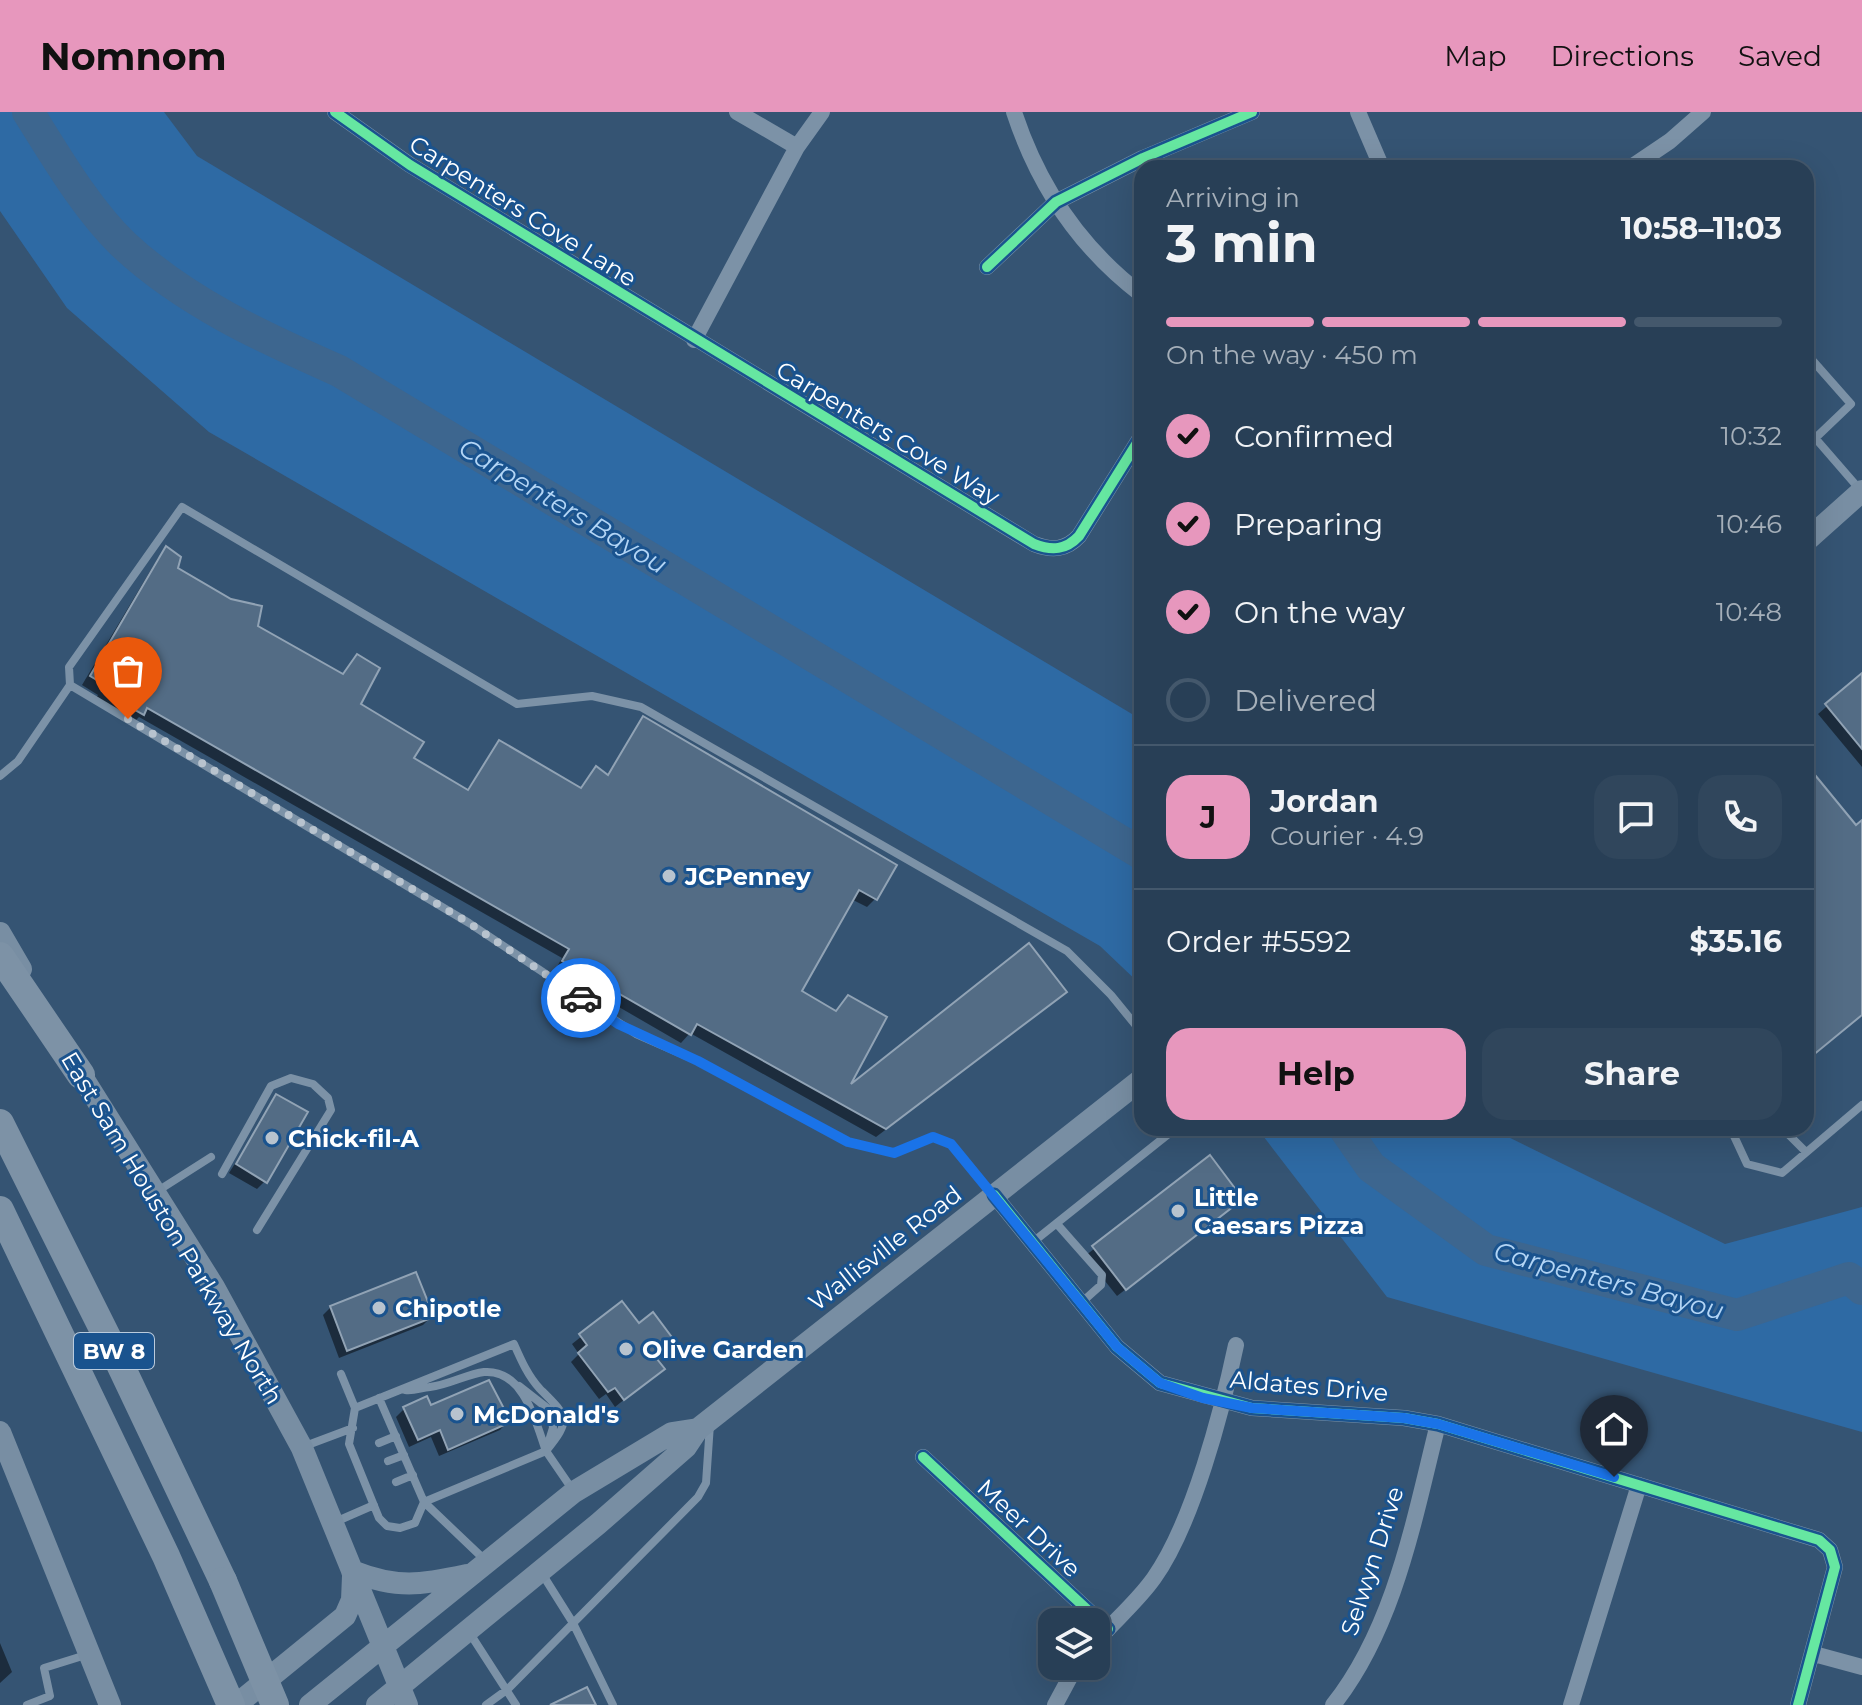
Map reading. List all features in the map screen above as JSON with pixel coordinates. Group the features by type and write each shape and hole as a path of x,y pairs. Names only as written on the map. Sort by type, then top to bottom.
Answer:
{"highway":[{"path":"0,956 81,1075"},
{"name":"BW 8","path":"0,1123 109,1341 223,1581 275,1705"},
{"name":"BW 8","path":"0,1210 234,1705"}],"main road":[{"path":"1814,534 1862,492"},
{"name":"East Sam Houston Parkway North","path":"0,933 81,1075 214,1287 302,1448 404,1696"},
{"name":"Wallisville Road","path":"377,1705 404,1696 468,1631 686,1447 704,1424 1134,1085"},
{"name":"Wallisville Road","path":"310,1705 574,1492 672,1433 704,1424"},
{"path":"0,1432 111,1703"},
{"path":"234,1705 345,1616 352,1600 353,1573 381,1583 414,1586 480,1568"}],"street":[{"name":"Carpenters Cove Lane","path":"335,112 410,165 694,340"},
{"path":"737,112 797,147"},
{"path":"694,340 797,147 822,112"},
{"path":"1014,112 1029,156 1056,202 1097,256 1134,288"},
{"path":"1139,160 1252,112"},
{"path":"1358,112 1379,160"},
{"path":"1642,160 1670,141 1703,112"},
{"path":"987,267 1056,202 1134,163"},
{"name":"Carpenters Cove Way","path":"694,340 1034,544 1055,549 1079,536 1134,448"},
{"name":"Aldates Drive","path":"994,1195 1138,1367 1160,1383 1224,1403 1438,1424 1804,1533 1830,1550 1835,1567 1814,1654"},
{"path":"1110,1627 1139,1598 1170,1552 1224,1403 1236,1345"},
{"name":"Selwyn Drive","path":"1333,1705 1357,1671 1377,1632 1419,1499 1438,1424"},
{"name":"Meer Drive","path":"923,1457 1085,1608"},
{"path":"1571,1705 1639,1485"},
{"path":"1798,1705 1814,1654 1862,1667"},
{"path":"1055,1705 1068,1680"}],"lane":[{"path":"1814,362 1851,404 1816,439 1862,492"},
{"path":"0,776 18,761 70,685 69,667 182,507 517,704 592,696 641,707 1067,951 1134,1023"},
{"path":"70,685 482,931 618,1024 698,1061 848,1142 894,1153 933,1137 951,1144 994,1195"},
{"path":"222,1174 271,1086 291,1078 313,1084 328,1098 331,1110 257,1230"},
{"path":"1734,1136 1747,1164 1782,1173 1862,1105"},
{"path":"1033,1242 1166,1136"},
{"path":"1790,1136 1806,1152"},
{"path":"155,1192 211,1157"},
{"path":"1057,1224 1102,1275 1101,1285 1082,1302"},
{"path":"341,1374 355,1408 349,1444 374,1505 387,1526 400,1528 415,1523 424,1502 546,1451 564,1429 561,1408 526,1370 514,1344 355,1408"},
{"path":"401,1389 444,1387 484,1372 514,1382 551,1411 553,1428 546,1451"},
{"path":"514,1382 526,1400 546,1451 574,1492"},
{"path":"379,1398 424,1502 480,1568"},
{"path":"486,1705 508,1689 698,1497 706,1483 704,1424"},
{"path":"302,1448 353,1428"},
{"path":"379,1443 396,1436"},
{"path":"353,1454 363,1450"},
{"path":"388,1461 404,1455"},
{"path":"361,1472 372,1468"},
{"path":"396,1482 413,1475"},
{"path":"370,1493 380,1489"},
{"path":"334,1522 374,1505"},
{"path":"541,1571 573,1623 613,1705"},
{"path":"468,1631 516,1705"},
{"path":"55,1705 44,1668 90,1654"},
{"path":"27,1705 50,1696"}],"shaded area":[{"path":"0,112 164,112 197,156 1134,715 1134,978 1100,946 209,432 67,308 0,211"},
{"path":"1263,1136 1506,1136 1725,1244 1862,1207 1862,1432 1387,1297"}],"building":[{"path":"166,546 181,557 178,568 231,599 262,606 258,626 343,674 357,654 380,668 361,704 424,742 414,758 468,790 499,740 581,788 596,766 608,775 643,716 897,865 877,900 859,890 802,991 836,1011 848,995 887,1017 851,1084 1029,943 1067,992 886,1129 697,1024 691,1035 562,961 569,949 147,708 144,715 102,691 105,685 90,676"},
{"path":"1862,673 1862,749 1825,704"},
{"path":"1814,774 1856,825 1862,820 1862,1015 1814,1054"},
{"name":"Chick-fil-A","path":"276,1094 308,1112 267,1183 236,1164"},
{"path":"1210,1155 1243,1199 1126,1290 1092,1246"},
{"path":"416,1272 434,1317 347,1351 330,1306"},
{"name":"Olive Garden","path":"622,1301 639,1323 653,1312 677,1344 657,1359 665,1369 624,1400 615,1388 608,1392 578,1353 587,1345 579,1334"},
{"name":"McDonald's","path":"489,1380 511,1422 448,1450 440,1430 418,1440 403,1407 427,1396 431,1405"},
{"path":"587,1687 596,1705 550,1705"}],"waterway":[{"name":"Carpenters Bayou","path":"28,112 97,216 124,245 173,284 254,332 339,371 1134,849"},
{"name":"Carpenters Bayou","path":"1350,1136 1371,1167 1486,1250 1737,1315 1849,1278 1862,1289"}],"cycle path":[{"path":"335,112 410,165 1034,544 1058,548 1079,536 1134,448"},
{"path":"1139,160 1252,112"},
{"path":"987,267 1056,202 1134,163"},
{"path":"994,1195 1117,1347 1160,1383 1252,1408 1404,1418 1438,1424 1819,1540 1830,1550 1835,1567 1798,1705"},
{"path":"923,1457 1085,1608"}],"way so far":[{"path":"128,719 469,923 532,962 581,998"}],"place":[{"name":"JCPenney","path":"669,876"},
{"name":"Chick-fil-A","path":"272,1138"},
{"name":"Little Caesars Pizza","path":"1178,1211"},
{"name":"Chipotle","path":"379,1308"},
{"name":"Olive Garden","path":"626,1349"},
{"name":"McDonald's","path":"457,1414"}],"route":[{"path":"581,998 610,1020 698,1061 848,1142 894,1153 933,1137 951,1144 1117,1347 1160,1383 1203,1398 1252,1408 1366,1418 1404,1418 1438,1424 1614,1477"}]}
